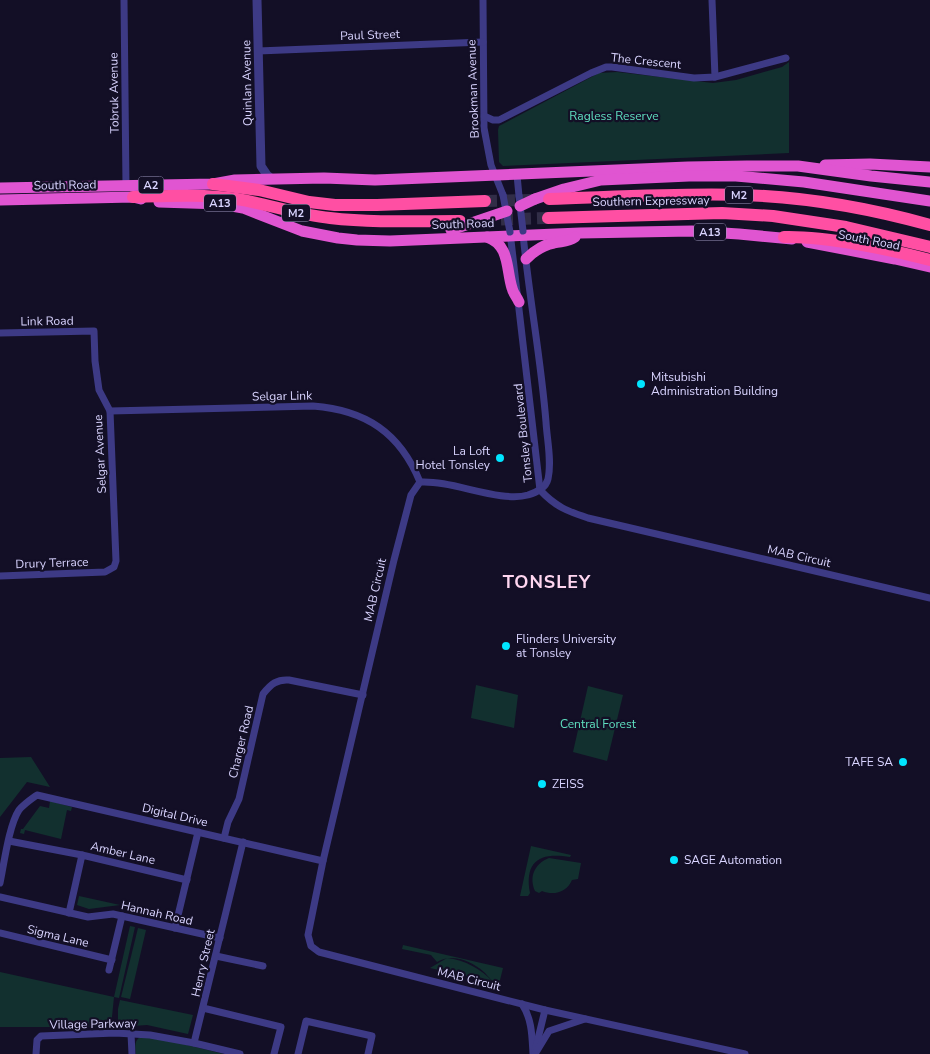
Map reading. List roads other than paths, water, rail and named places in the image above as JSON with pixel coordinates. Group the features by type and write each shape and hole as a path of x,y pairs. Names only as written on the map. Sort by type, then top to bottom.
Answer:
{"highway":[{"name":"South Road","path":"0,188 213,184 227,180 249,179 324,178 375,180 688,167 855,164 930,165"},
{"name":"South Road","path":"798,166 930,182"},
{"path":"401,241 475,223 507,211 519,201 603,180 736,176 804,182 930,201"},
{"name":"M2","path":"213,184 259,190 309,202 335,205 377,206 485,201"},
{"name":"Southern Expressway","path":"549,199 743,195 791,198 868,210 930,225"},
{"name":"M2","path":"133,197 215,196 254,202 319,217 363,221 460,221"},
{"name":"South Road","path":"0,200 133,197 155,202 221,204 243,208 289,226 324,236 357,240 401,241 487,237 523,233 692,231 784,237 930,267"},
{"name":"Southern Expressway","path":"548,218 722,213 773,216 846,226 930,247"},
{"path":"526,259 537,250 549,244 570,240 580,233"},
{"path":"487,237 494,240 502,249 508,264 512,288 519,302"},
{"path":"784,237 801,237 858,245 930,260"}],"street":[{"name":"Tobruk Avenue","path":"124,0 126,186"},
{"name":"Quinlan Avenue","path":"257,0 261,166"},
{"name":"Brookman Avenue","path":"483,0 484,116 486,141 495,176"},
{"path":"712,0 715,77"},
{"name":"Paul Street","path":"258,51 483,42"},
{"name":"The Crescent","path":"484,116 493,120 499,120 591,72 606,67 694,78 715,77 786,58"},
{"path":"249,179 255,175 261,166 272,179"},
{"name":"Tonsley Boulevard","path":"517,174 550,467 548,482 540,490"},
{"name":"Tonsley Boulevard","path":"495,176 507,211 540,490"},
{"name":"Link Road","path":"0,333 94,331"},
{"name":"Selgar Avenue","path":"94,331 95,361 99,390 110,411 116,562 114,567 105,572"},
{"name":"Selgar Link","path":"110,411 332,407 349,411 365,418 387,433 405,453 420,482"},
{"path":"420,482 431,481 514,496 523,496 540,490"},
{"name":"MAB Circuit","path":"420,482 411,495 408,505 362,695 308,935 311,946 319,952 545,1010 745,1054"},
{"name":"MAB Circuit","path":"540,490 564,510 588,518 930,598"},
{"name":"Drury Terrace","path":"0,576 105,572"},
{"name":"Charger Road","path":"224,838 228,822 239,799 263,694 271,684 280,680 289,680 362,695"},
{"name":"Digital Drive","path":"9,841 18,812 24,804 37,795 324,860"},
{"path":"175,928 198,832"},
{"path":"0,882 9,841 82,855"},
{"name":"Henry Street","path":"194,1043 243,842"},
{"name":"Amber Lane","path":"69,913 82,855 187,880"},
{"name":"Hannah Road","path":"0,897 88,917 113,914 220,938"},
{"path":"109,970 122,916"},
{"name":"Sigma Lane","path":"0,933 112,960"},
{"path":"216,956 263,966"},
{"path":"522,1004 527,1012 531,1027 534,1054"},
{"path":"204,1008 281,1027 274,1054"},
{"path":"534,1054 545,1010"},
{"path":"534,1054 549,1031 586,1019"},
{"path":"298,1054 306,1021 372,1036 368,1054"},
{"name":"Village Parkway","path":"36,1054 37,1040 41,1036 115,1033 150,1035 194,1043"},
{"path":"131,1034 132,1054"},
{"path":"194,1043 240,1054"}],"tunnel":[{"path":"485,201 532,200"},
{"path":"483,220 548,218"}],"place":[{"name":"Mitsubishi Administration Building","path":"641,384"},
{"name":"La Loft Hotel Tonsley","path":"500,458"},
{"name":"Flinders University at Tonsley","path":"506,646"},
{"name":"TAFE SA","path":"903,762"},
{"name":"ZEISS","path":"542,784"},
{"name":"SAGE Automation","path":"674,860"}],"district":[{"name":"TONSLEY","path":"547,582"}],"park label":[{"name":"Ragless Reserve","path":"614,116"},
{"name":"Central Forest","path":"598,724"}]}
